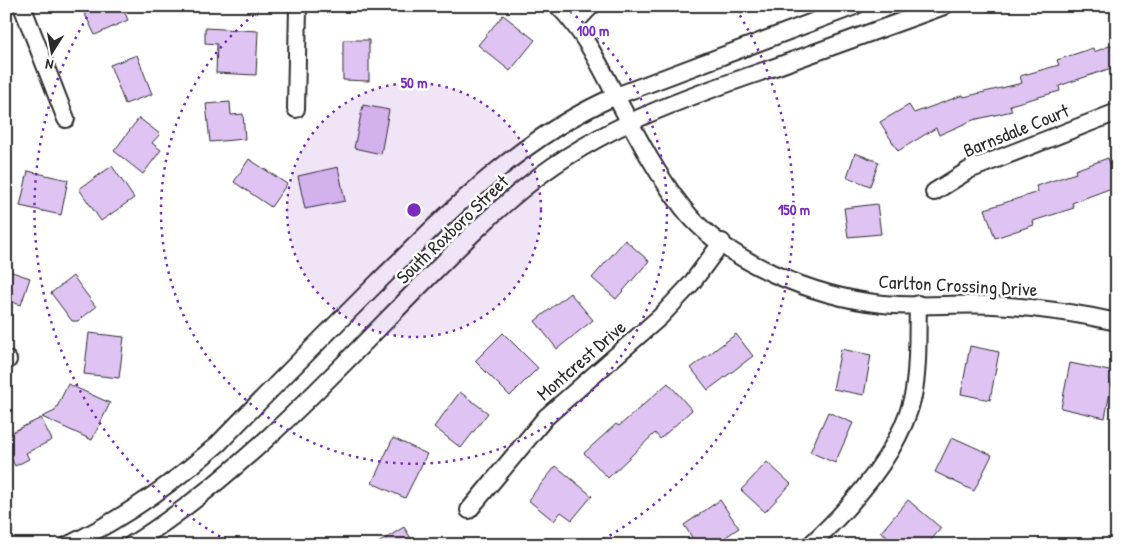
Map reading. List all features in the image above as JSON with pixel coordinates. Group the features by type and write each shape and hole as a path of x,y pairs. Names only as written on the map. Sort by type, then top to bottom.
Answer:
{"street":[{"path":"22,6 66,120"},
{"path":"296,109 298,6"},
{"name":"Carlton Crossing Drive","path":"558,6 574,23 654,166 684,209 702,227 722,242 782,279 824,292 884,304 993,304 1041,308 1117,322"},
{"path":"574,23 591,6"},
{"name":"South Roxboro Street","path":"77,543 113,522 165,487 212,449 452,209 501,166 545,135 597,104 616,96 855,6"},
{"name":"South Roxboro Street","path":"132,545 183,511 253,453 468,236 530,182 582,147 629,122 692,96 944,6"},
{"name":"Barnsdale Court","path":"934,192 969,170 1117,112"},
{"name":"Montcrest Drive","path":"468,510 546,417 660,317 691,284 722,242"},
{"path":"820,542 880,467 904,424 913,396 917,370 918,304"}],"building":[{"path":"81,6 122,6 128,20 95,35"},
{"path":"503,15 535,40 510,71 478,45"},
{"path":"205,28 258,31 256,75 216,73 217,44 205,43"},
{"path":"343,40 369,40 369,81 343,80"},
{"path":"1117,43 1117,66 1059,86 1060,91 1010,105 1012,111 973,120 939,135 936,128 898,151 880,122 909,105 914,113 963,95 964,97 1022,83 1020,76 1059,65 1057,60 1093,48 1094,52"},
{"path":"137,55 152,94 125,104 110,65"},
{"path":"230,102 231,115 243,114 245,139 210,142 206,104"},
{"path":"363,105 389,110 381,154 354,148"},
{"path":"139,118 160,134 152,143 161,150 143,174 114,151"},
{"path":"855,153 879,162 870,186 847,177"},
{"path":"1108,158 1117,186 1072,203 1074,208 1033,221 1034,225 995,238 985,209 1038,192 1036,186 1076,173 1075,170"},
{"path":"249,159 287,184 271,207 234,182"},
{"path":"112,166 134,198 101,221 79,189"},
{"path":"338,167 345,201 305,209 298,176"},
{"path":"28,171 68,180 61,215 20,206"},
{"path":"877,204 881,234 848,237 844,208"},
{"path":"625,240 649,261 616,299 592,278"},
{"path":"6,270 30,278 21,305 6,300"},
{"path":"73,276 96,307 78,321 72,321 51,293"},
{"path":"570,293 593,320 557,349 535,321"},
{"path":"89,333 124,337 119,378 84,374"},
{"path":"503,333 538,368 510,396 475,361"},
{"path":"736,334 753,356 708,390 691,368"},
{"path":"970,346 999,352 990,400 961,394"},
{"path":"841,349 871,355 864,395 833,389"},
{"path":"1070,363 1114,372 1105,418 1061,408"},
{"path":"668,383 692,410 660,439 655,433 608,478 584,453 616,424 619,426"},
{"path":"68,384 110,403 92,440 42,417 55,411"},
{"path":"460,392 488,413 461,448 434,427"},
{"path":"828,412 853,423 835,463 810,452"},
{"path":"41,418 52,440 26,453 29,459 15,466 6,448 6,435"},
{"path":"952,437 992,455 974,491 935,472"},
{"path":"393,438 427,454 405,498 372,483"},
{"path":"767,462 791,484 765,512 741,490"},
{"path":"556,466 592,496 572,520 561,512 554,521 528,500"},
{"path":"720,500 739,528 714,545 697,545 684,525"},
{"path":"908,500 941,528 927,545 897,545 881,532"},
{"path":"404,527 415,545 375,545"}]}
